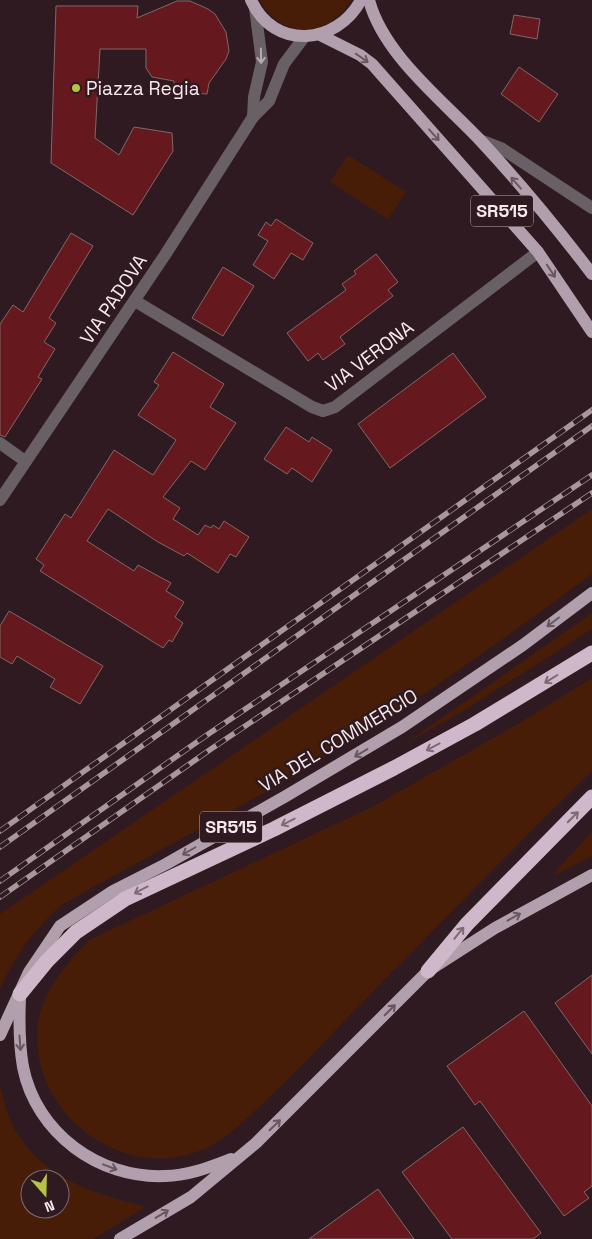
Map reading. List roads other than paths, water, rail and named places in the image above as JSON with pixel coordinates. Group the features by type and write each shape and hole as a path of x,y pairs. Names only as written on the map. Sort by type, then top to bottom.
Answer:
{"highway":[{"name":"VIA DEL COMMERCIO","path":"20,994 47,961 76,932 118,903 145,888 274,829 394,768 475,724 592,653"},
{"name":"VIA DEL COMMERCIO","path":"428,971 467,924 592,797"}],"main road":[{"name":"VIA PADOVA","path":"253,4 276,28 295,35 305,36 320,35 345,22 362,0"},
{"name":"SR515","path":"369,0 386,36 401,57 480,140 567,241 592,274"},
{"name":"SR515","path":"320,35 360,55 372,64 538,252 592,332"},
{"name":"VIA DEL COMMERCIO","path":"0,1035 29,972 60,926 113,891 166,864 286,796 402,727 523,645 592,593"},
{"name":"VIA DEL COMMERCIO","path":"120,1239 192,1197 274,1126 428,971 495,928 592,875"},
{"name":"VIA DEL COMMERCIO","path":"20,994 20,1048 29,1086 45,1118 72,1147 112,1168 149,1176 187,1173 238,1157"}],"street":[{"name":"VIA PADOVA","path":"253,4 261,39 262,62 254,97 253,117"},
{"name":"VIA PADOVA","path":"0,500 135,300 253,117 268,101 284,64 305,36"},
{"path":"480,140 501,148 592,208"},
{"name":"VIA VERONA","path":"135,300 323,411 335,407 538,252"},
{"path":"0,444 25,461"}],"railway":[{"path":"0,831 592,410"},
{"path":"0,847 592,426"},
{"path":"0,881 204,737 592,475"},
{"path":"0,897 211,749 592,493"}],"place":[{"name":"Piazza Regia","path":"76,88"}]}
